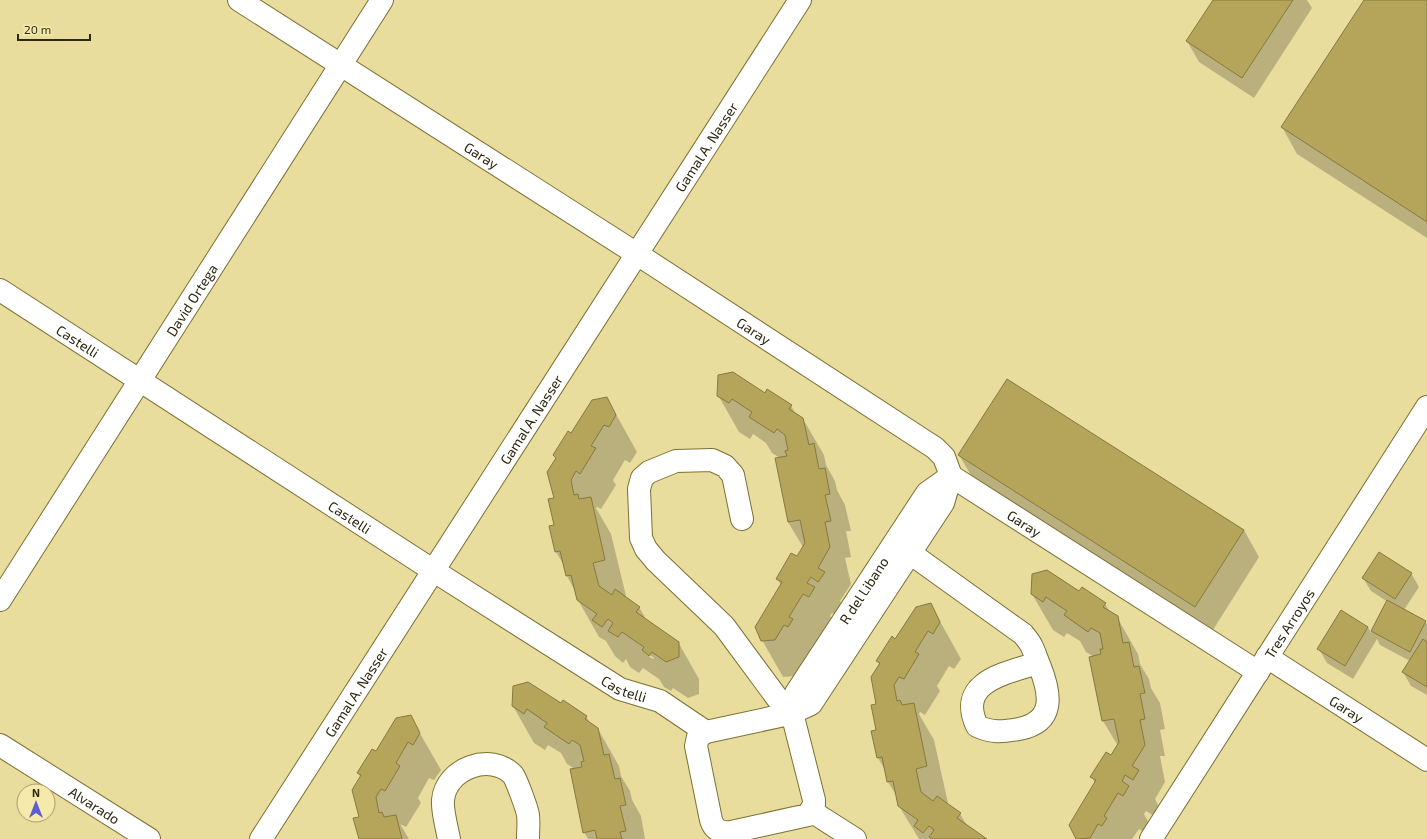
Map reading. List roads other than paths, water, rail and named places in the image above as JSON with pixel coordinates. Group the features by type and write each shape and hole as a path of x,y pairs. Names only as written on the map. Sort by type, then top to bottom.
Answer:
{"street":[{"name":"Garay","path":"239,0 636,254 935,448 944,457 952,476 1262,664 1427,760"},
{"name":"David Ortega","path":"0,600 382,0"},
{"name":"Gamal A. Nasser","path":"261,839 800,0"},
{"name":"Castelli","path":"0,290 620,690 660,701 706,732"},
{"name":"Tres Arroyos","path":"1151,839 1427,407"},
{"path":"742,519 733,475 725,466 712,460 676,461 649,472 642,478 639,489 641,538 646,549 656,561 724,626 794,719 814,800 812,810 808,814 802,816 731,832 724,833 717,830 708,832 696,746 698,737 706,732 789,714"},
{"name":"R del Libano","path":"789,714 796,693 905,544 928,493 952,476"},
{"path":"905,544 1023,634 1032,646 1038,663"},
{"name":"Alvarado","path":"0,745 149,839"},
{"path":"449,839 442,801 444,791 449,781 460,772 475,765 493,765 507,770 514,776 528,814 528,839"},
{"path":"812,810 855,839"}]}
